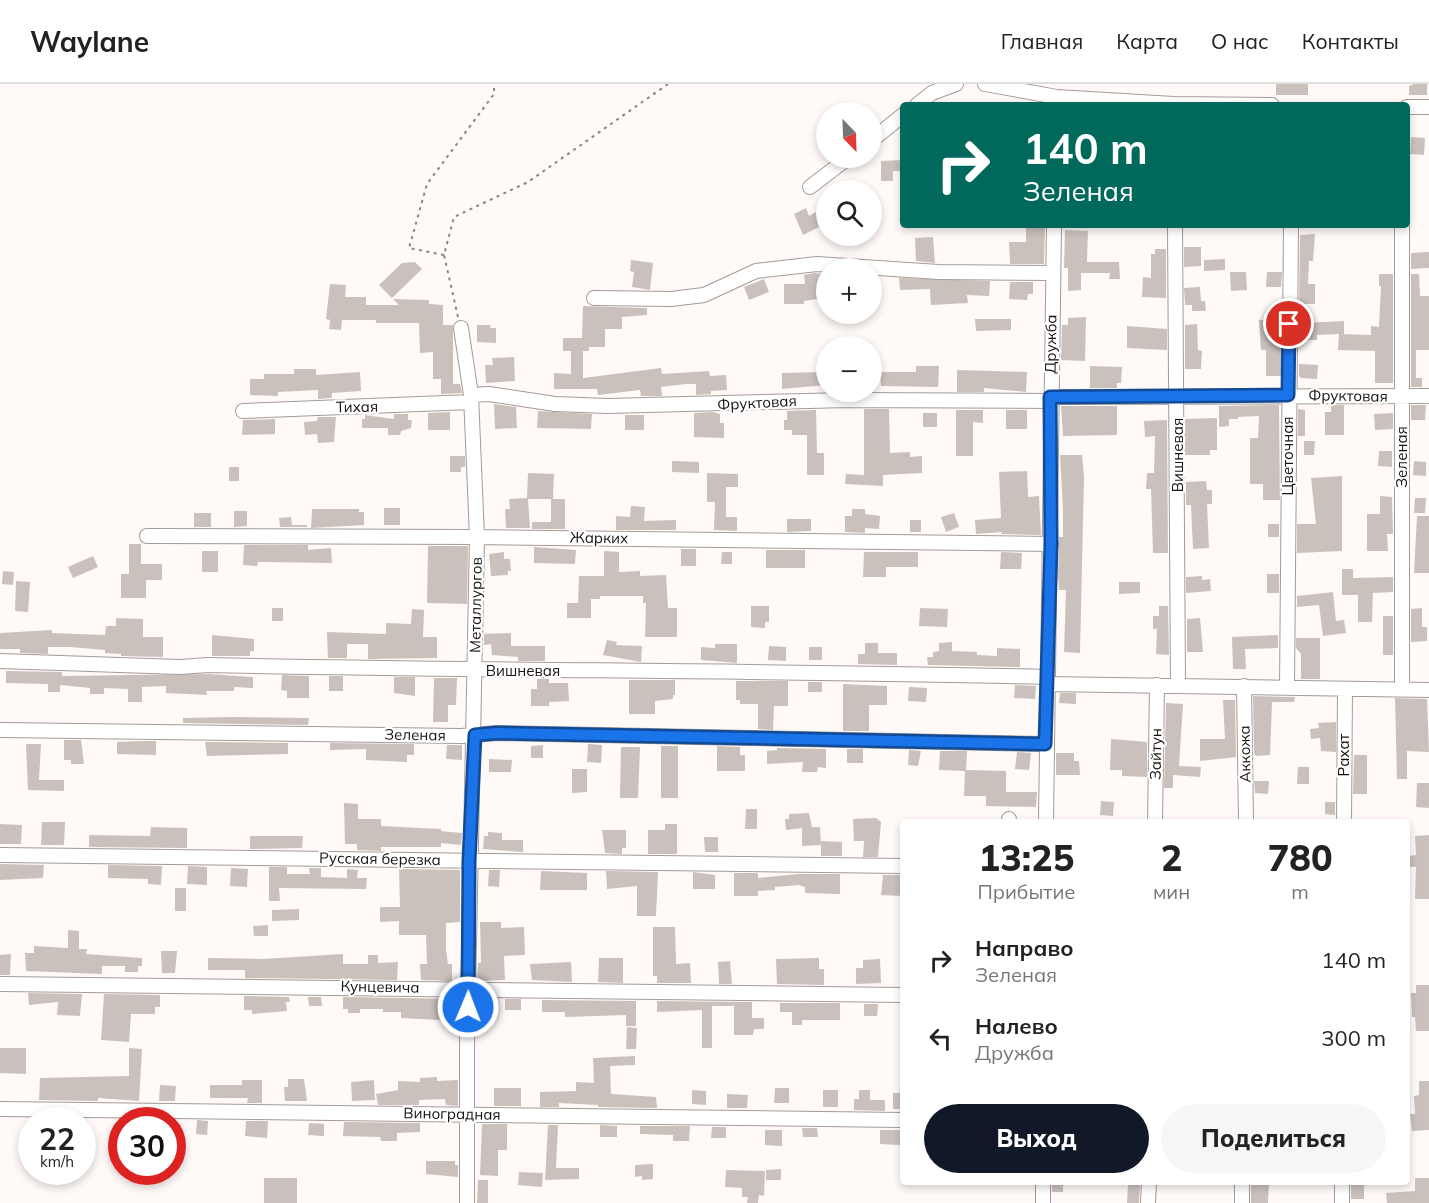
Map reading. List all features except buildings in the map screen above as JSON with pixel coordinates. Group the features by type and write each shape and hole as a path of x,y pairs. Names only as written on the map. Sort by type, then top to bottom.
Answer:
{"street":[{"path":"920,102 932,93 956,84"},
{"path":"986,84 1057,95 1147,102"},
{"path":"1410,107 1429,107"},
{"path":"882,132 900,117"},
{"path":"810,187 835,168"},
{"name":"Дружба","path":"1046,819 1045,744 1051,544 1050,399 1054,228"},
{"name":"Вишневая","path":"1175,228 1178,396 1178,686"},
{"name":"Цветочная","path":"1287,687 1291,228"},
{"name":"Зеленая","path":"1402,228 1402,689"},
{"path":"594,298 671,299 704,295 756,271 817,264 930,272 1052,273"},
{"name":"Металлургов","path":"461,328 471,399 477,537 475,735 469,861 467,1203"},
{"name":"Фруктовая","path":"471,399 489,394 555,404 607,406 858,399 1429,396"},
{"name":"Тихая","path":"243,411 471,399"},
{"name":"Жарких","path":"147,536 477,537 1051,544"},
{"name":"Вишневая","path":"0,661 474,671 790,672 1178,686 1429,690"},
{"name":"Зайтун","path":"1155,819 1157,685"},
{"name":"Аккожа","path":"1244,686 1245,819"},
{"name":"Рахат","path":"1344,819 1345,689"},
{"name":"Зеленая","path":"0,730 475,735 497,733 1045,744"},
{"name":"Русская березка","path":"0,855 900,866"},
{"name":"Кунцевича","path":"0,984 900,995"},
{"name":"Виноградная","path":"0,1109 900,1120"},
{"path":"1043,1185 1043,1203"},
{"path":"1148,1203 1149,1185"},
{"path":"1242,1185 1242,1203"},
{"path":"1342,1185 1342,1203"}],"path":[{"path":"444,255 409,248 427,184 494,93 495,84"},
{"path":"461,328 444,255 454,216 528,182 668,84"}],"route":[{"path":"468,1007 469,861 475,735 497,733 1045,744 1051,544 1050,397 1288,395 1289,324"}]}
